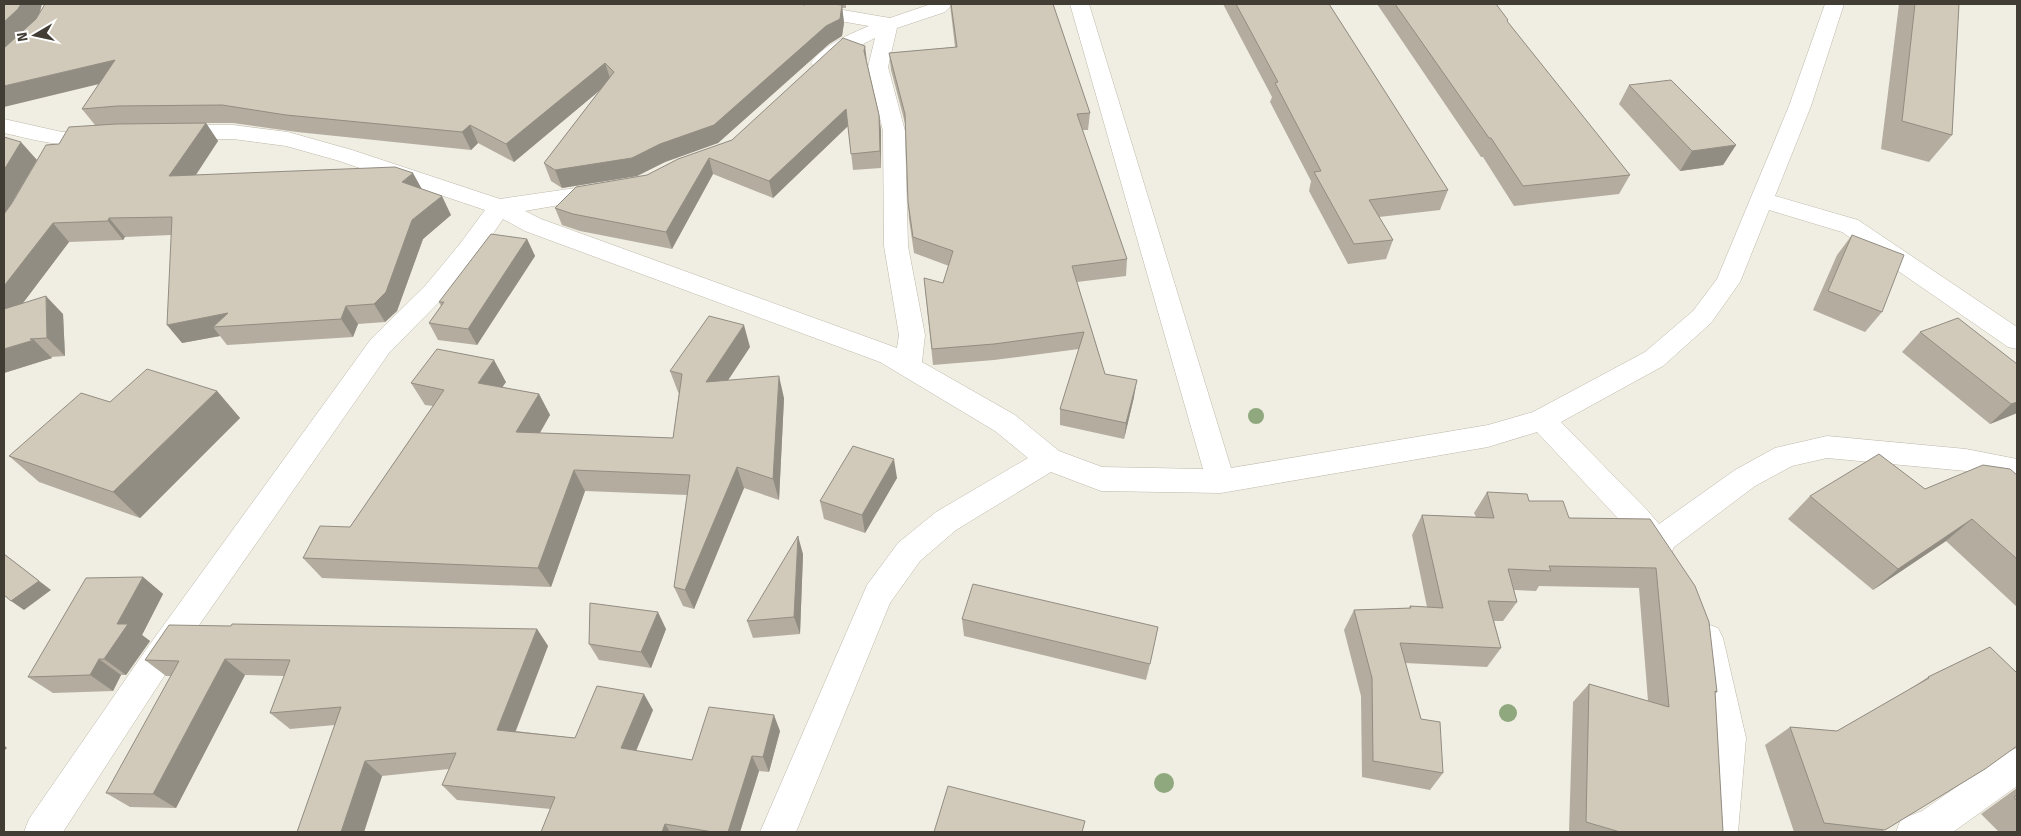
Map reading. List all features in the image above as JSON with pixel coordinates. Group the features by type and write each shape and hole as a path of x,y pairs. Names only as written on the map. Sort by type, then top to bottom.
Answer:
{"street":[{"path":"775,4 888,23"},
{"path":"803,79 837,49 888,23 938,8 944,4"},
{"path":"1079,4 1221,481"},
{"path":"149,133 233,132 288,139 344,155 499,207 533,225 889,355 1005,423 1049,459 1101,479 1221,481 1488,436 1542,420 1654,359 1702,316 1728,282 1800,106 1835,4"},
{"path":"888,23 878,67 894,131 896,246 912,335 908,367"},
{"path":"4,126 57,148 120,134"},
{"path":"42,832 160,654 270,503 380,346 434,292 468,251 499,207 624,188"},
{"path":"1760,200 1850,226 2017,340"},
{"path":"1542,420 1637,518 1664,555 1745,478 1786,456 1827,448 1966,460 2017,471"},
{"path":"778,832 878,595 909,552 946,521 1049,459"},
{"path":"1697,608 1702,616 1730,738 1720,832"},
{"path":"1914,832 1934,824 2017,766"}],"building":[{"path":"4,4 21,4 4,22"},
{"path":"45,4 842,5 840,19 826,26 714,125 660,144 632,158 555,170 544,163 614,72 605,63 506,144 470,125 462,132 286,115 222,105 117,106 82,109 115,60 4,86 4,48 36,19"},
{"path":"951,4 1053,4 1090,113 1077,114 1127,259 1072,266 1105,374 1137,380 1126,423 1060,409 1084,332 994,344 932,349 924,278 943,283 953,251 913,237 908,202 905,114 889,53 957,47"},
{"path":"1236,4 1329,4 1448,190 1369,200 1393,240 1354,244 1314,172 1321,171 1275,83 1278,82"},
{"path":"1395,4 1496,4 1507,21 1630,175 1523,186"},
{"path":"1915,4 1959,4 1952,135 1902,121"},
{"path":"843,38 865,46 864,51 879,115 880,151 851,154 846,109 769,181 709,158 666,232 573,214 555,208 576,187 647,175 678,159 732,140"},
{"path":"1671,80 1736,145 1692,151 1629,85"},
{"path":"206,123 169,176 395,167 413,173 402,182 442,196 412,220 386,292 374,304 346,306 341,319 213,327 228,313 167,325 172,217 109,218 108,221 53,223 4,286 4,214 46,145 59,144 69,127 116,124"},
{"path":"4,137 21,142 4,170"},
{"path":"491,234 527,239 468,329 429,323 444,302 439,302"},
{"path":"1852,235 1904,255 1882,312 1828,291"},
{"path":"46,296 47,338 30,339 34,340 4,349 4,309"},
{"path":"709,316 744,325 706,382 779,376 773,479 737,467 685,590 674,587 690,475 574,470 538,568 303,558 320,526 350,527 444,390 411,383 437,349 494,360 478,383 539,394 516,432 673,438 682,374 670,371"},
{"path":"1958,318 2017,364 2017,402 2011,404 1920,332"},
{"path":"147,369 217,391 113,492 9,456 81,393 110,402"},
{"path":"853,446 894,459 862,515 820,501"},
{"path":"1879,454 1925,489 1983,465 2010,469 2017,475 2017,559 1972,519 1898,569 1810,496"},
{"path":"1487,492 1527,494 1529,501 1563,501 1569,518 1650,519 1695,586 1709,622 1717,692 1715,691 1723,832 1620,832 1586,822 1589,684 1669,707 1656,568 1549,566 1551,571 1508,569 1517,602 1488,601 1501,648 1400,643 1421,719 1440,722 1443,773 1373,761 1372,678 1354,610 1411,608 1410,606 1443,608 1422,515 1494,518"},
{"path":"798,536 794,617 747,621"},
{"path":"4,554 39,581 11,601 4,595"},
{"path":"143,577 117,624 128,624 104,659 99,659 90,675 28,677 86,578"},
{"path":"973,584 1158,627 1150,664 962,619"},
{"path":"590,603 658,612 641,652 589,644"},
{"path":"232,624 537,629 497,730 575,738 597,686 644,694 621,748 692,760 709,707 774,715 763,757 752,756 728,832 713,832 665,824 662,832 541,832 555,797 442,785 456,753 365,761 341,832 297,832 341,707 270,713 290,660 225,659 153,794 106,793 179,661 145,660 169,625 231,626"},
{"path":"1990,647 2017,673 2017,746 1985,769 1885,830 1824,823 1790,727 1837,731 1928,677"},
{"path":"948,786 1085,821 1082,832 934,832"}]}
